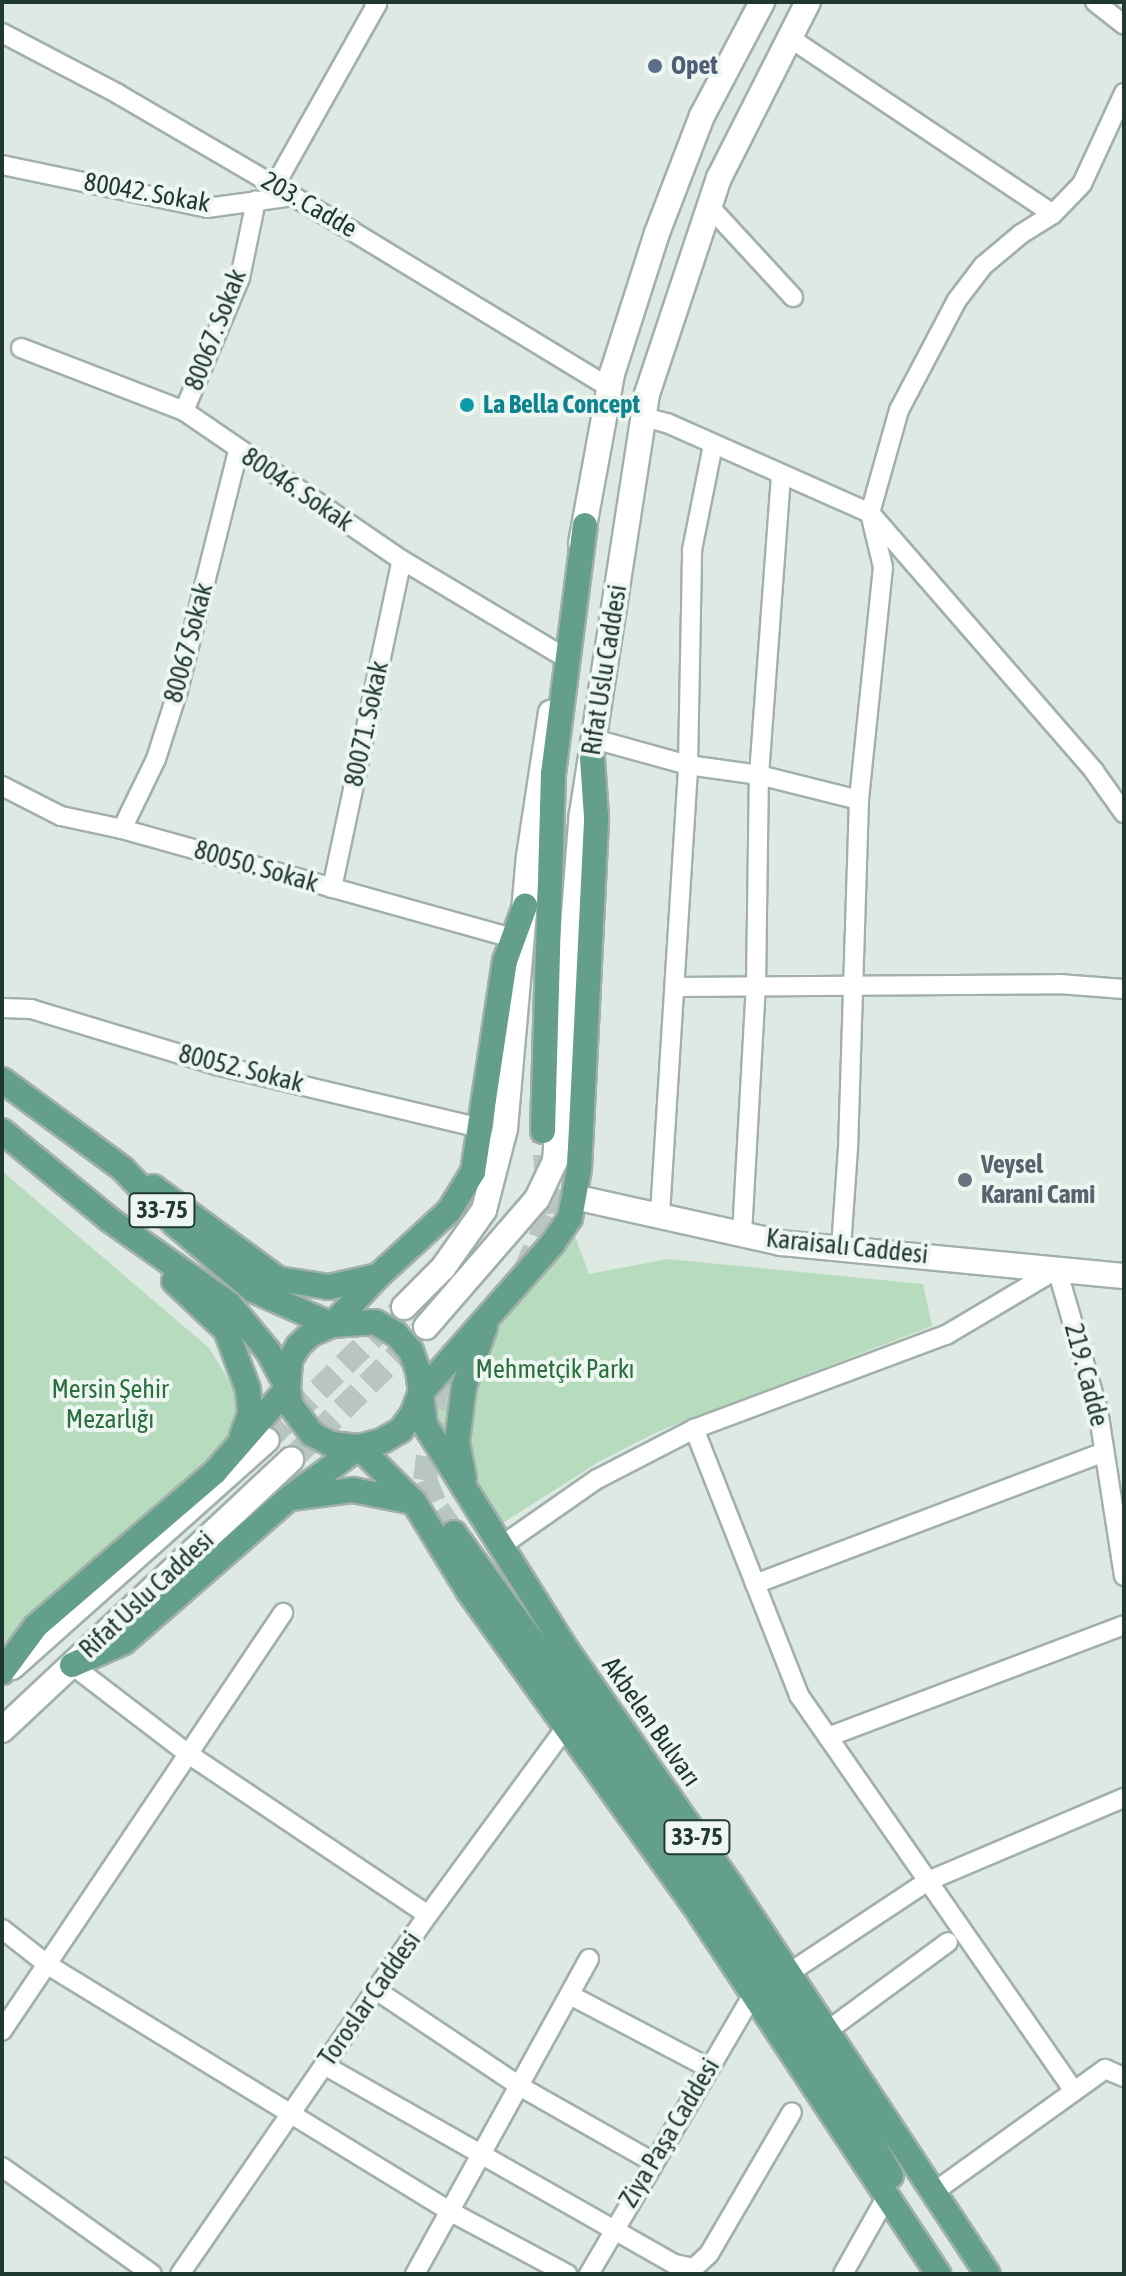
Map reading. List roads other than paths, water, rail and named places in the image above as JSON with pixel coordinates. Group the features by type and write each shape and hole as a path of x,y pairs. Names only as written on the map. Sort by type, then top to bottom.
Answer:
{"main road":[{"name":"Rıfat Uslu Caddesi","path":"404,1307 443,1268 484,1210 505,1129 542,758 610,388 657,233 702,116 762,2"},
{"name":"Rıfat Uslu Caddesi","path":"426,1327 537,1199 555,1161 582,814 647,394 717,215 719,178 808,2"},
{"path":"543,1131 553,774 585,525"},
{"path":"72,1665 124,1642 288,1499 359,1447 382,1441 401,1430 412,1415 420,1394 553,1243 570,1218 580,1155 596,817 593,749"},
{"path":"332,1325 378,1276 449,1211 473,1172 505,961 525,906"},
{"name":"33-75","path":"2,1080 123,1169 183,1206 240,1254 278,1279 329,1287 378,1276"},
{"name":"33-75","path":"2,1131 110,1220 226,1330 248,1389 250,1414 240,1442"},
{"name":"33-75","path":"123,1169 175,1224 253,1290 332,1325"},
{"name":"Karaisalı Caddesi","path":"574,1197 781,1243 1124,1276"},
{"name":"33-75","path":"110,1220 229,1304 268,1351 289,1397 312,1434 331,1444 359,1447 414,1502 469,1592 753,1994 938,2274"},
{"path":"467,1492 457,1442 464,1386 489,1315"},
{"name":"33-75","path":"240,1442 289,1397 290,1360 298,1346 311,1334 332,1325 375,1322 396,1334 411,1351 420,1394"},
{"name":"Akbelen Bulvarı","path":"420,1394 425,1425 568,1652 789,1973 988,2274"},
{"name":"Rifat Uslu Caddesi","path":"2,1674 267,1440"},
{"path":"2,1674 36,1626 215,1472 240,1442"},
{"name":"Rifat Uslu Caddesi","path":"2,1730 291,1460"},
{"path":"288,1499 353,1490 414,1502"},
{"name":"33-75","path":"454,1533 685,1852 855,2111 945,2274"}],"street":[{"path":"275,185 377,4 374,2"},
{"path":"1095,2 1124,25"},
{"name":"203. Cadde","path":"2,33 118,94 275,185 610,388"},
{"path":"790,38 1053,214"},
{"path":"841,1247 854,985 859,800 883,567 870,513 899,410 957,300 983,266 1021,234 1053,214 1082,184 1124,93"},
{"name":"80042. Sokak","path":"2,165 207,208 293,196"},
{"name":"80067. Sokak","path":"184,411 240,278 256,201"},
{"path":"717,215 793,297"},
{"name":"80046. Sokak","path":"21,348 184,411 238,451 402,560 561,655"},
{"path":"644,417 870,513 1094,771 1124,813"},
{"path":"660,1214 677,987 688,765 692,550 713,445"},
{"name":"80067 Sokak","path":"122,829 156,759 178,690 238,451"},
{"path":"742,1234 756,985 759,775 781,474"},
{"name":"80071. Sokak","path":"332,888 402,560"},
{"path":"593,749 759,775 859,800"},
{"name":"80050. Sokak","path":"2,786 61,816 122,829 513,938"},
{"path":"677,987 1059,984 1124,989"},
{"name":"80052. Sokak","path":"2,1008 31,1009 216,1065 481,1128"},
{"path":"501,1546 597,1479 694,1429 946,1335 1057,1269"},
{"name":"219. Cadde","path":"1057,1269 1098,1410 1120,1530 1124,1576"},
{"path":"694,1429 799,1695 1074,2091"},
{"path":"755,1584 1104,1452"},
{"path":"2,2031 283,1613"},
{"path":"828,1737 1124,1625"},
{"path":"72,1665 187,1753 428,1915"},
{"name":"Toroslar Caddesi","path":"180,2274 428,1915 566,1727"},
{"path":"789,1973 928,1881 1124,1798"},
{"path":"2,1929 48,1965 451,2212 567,2274"},
{"path":"827,2031 948,1942"},
{"path":"415,2274 484,2156 589,1959"},
{"path":"376,1990 521,2087 653,2162"},
{"name":"Ziya Paşa Caddesi","path":"589,2274 613,2228 753,1994"},
{"path":"570,1995 709,2068"},
{"path":"324,2065 675,2264 694,2268 709,2254 792,2112"},
{"path":"934,2192 1105,2069 1124,2077"},
{"path":"2,2167 152,2274"},
{"path":"843,2274 887,2196"}],"tunnel":[{"path":"525,1271 550,1214 543,1131"},
{"path":"267,1440 404,1307"},
{"path":"291,1460 426,1327"},
{"path":"450,1369 437,1385 425,1480 438,1510 454,1533"}],"place":[{"name":"Opet","path":"655,66"},
{"name":"La Bella Concept","path":"467,405"},
{"name":"Veysel Karani Cami","path":"965,1180"}],"park label":[{"name":"Mehmetçik Parkı","path":"555,1370"},
{"name":"Mersin Şehir Mezarlığı","path":"110,1405"}]}
